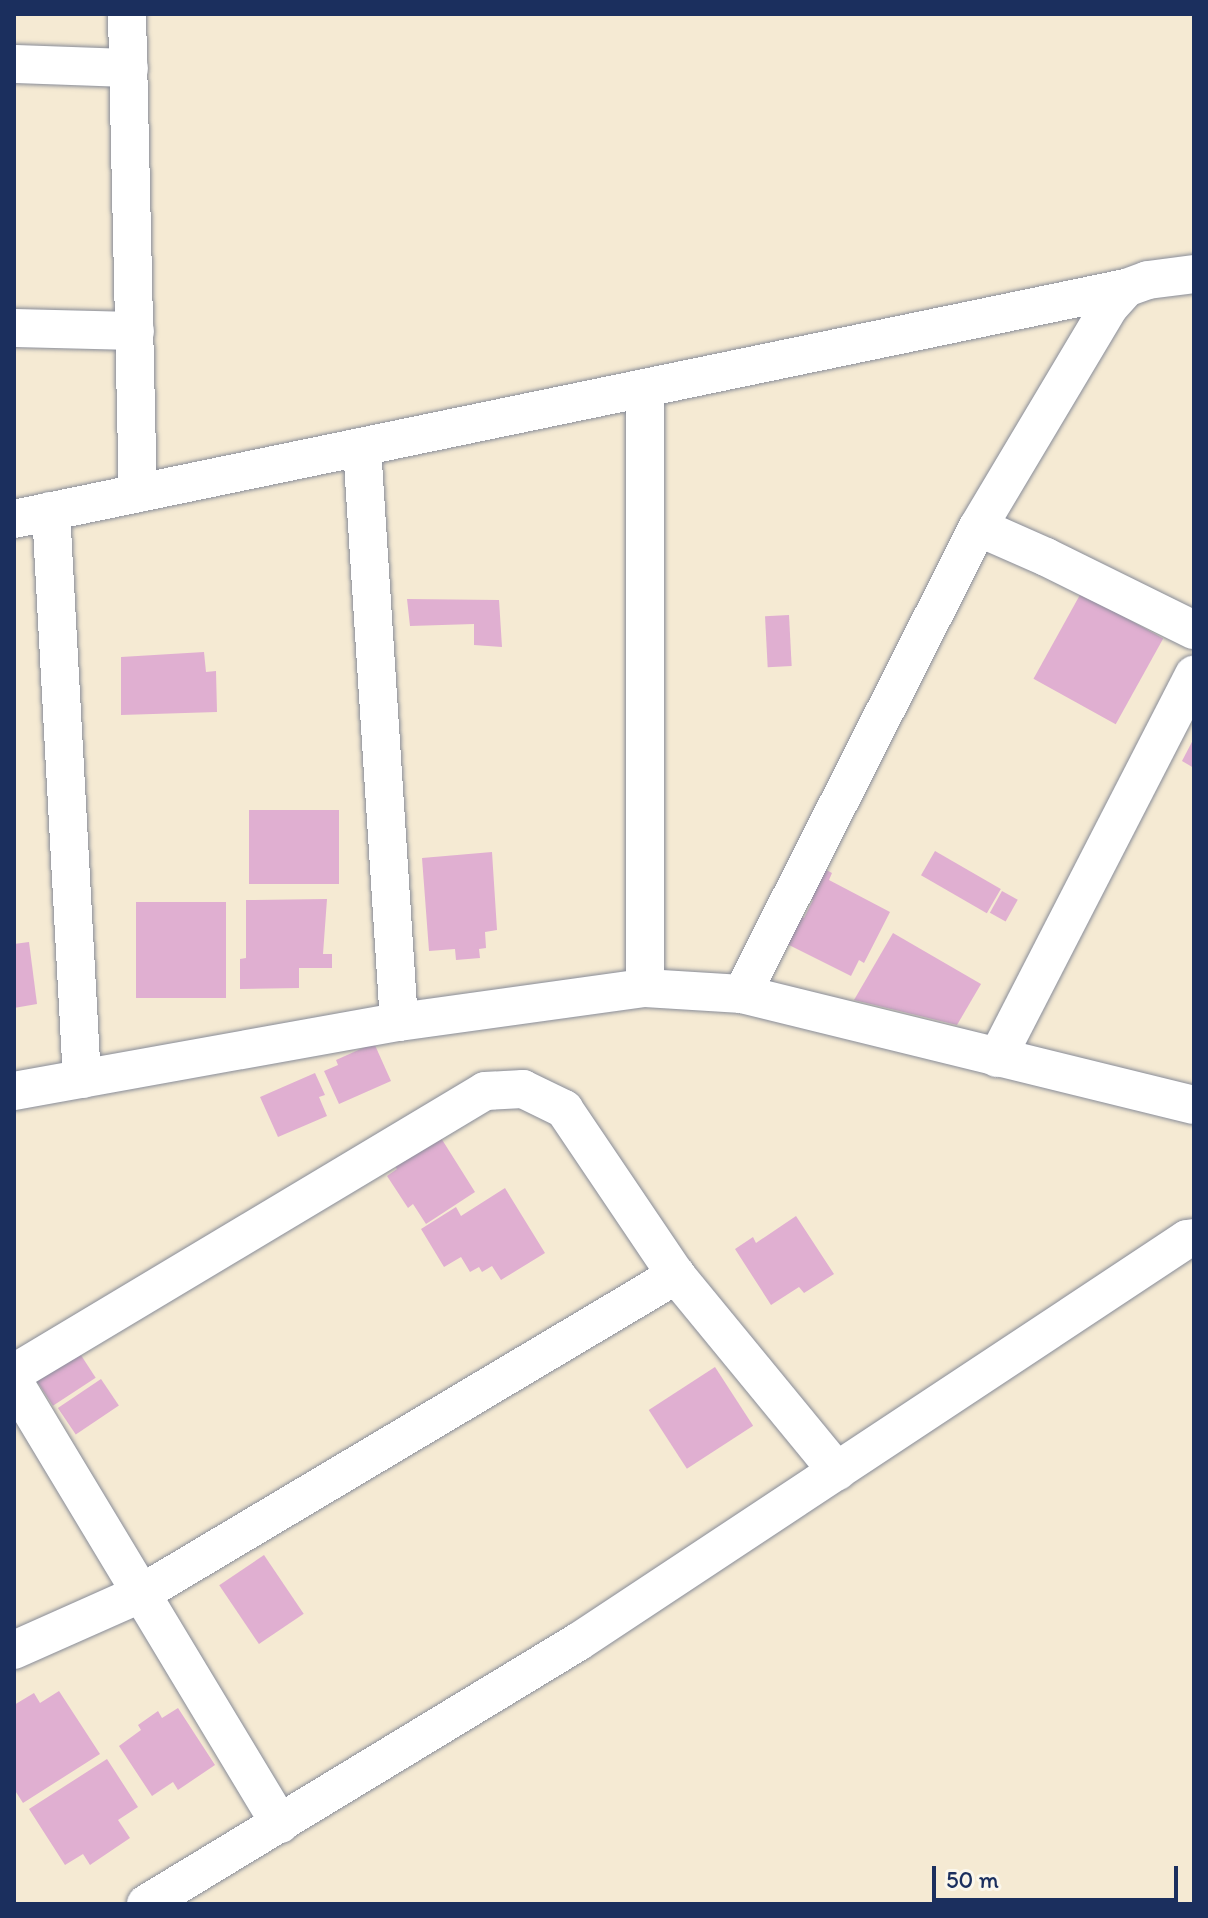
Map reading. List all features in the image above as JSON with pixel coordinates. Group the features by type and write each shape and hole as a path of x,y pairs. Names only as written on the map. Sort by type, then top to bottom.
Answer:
{"street":[{"path":"127,14 138,493"},
{"path":"14,64 129,68"},
{"path":"14,519 1126,288 1148,280 1194,274"},
{"path":"742,994 978,527 1110,306 1126,288"},
{"path":"14,328 135,331"},
{"path":"645,388 645,988"},
{"path":"362,447 399,1022"},
{"path":"51,511 82,1079"},
{"path":"978,527 1194,630"},
{"path":"997,1058 1194,675"},
{"path":"14,1091 399,1022 645,988 742,994 1194,1105"},
{"path":"14,1373 485,1091 523,1089 564,1109 676,1275 837,1471"},
{"path":"146,1904 578,1642 1187,1239 1194,1238"},
{"path":"14,1650 142,1593 676,1275"},
{"path":"14,1382 280,1824"}],"building":[{"path":"1081,593 1163,639 1116,724 1033,679"},
{"path":"407,599 499,600 502,647 474,645 474,624 410,626"},
{"path":"789,615 792,666 768,667 765,616"},
{"path":"204,652 206,672 216,671 217,712 121,715 121,657"},
{"path":"1194,738 1194,768 1182,761"},
{"path":"249,810 339,810 339,884 249,884"},
{"path":"935,851 1001,889 987,913 921,875"},
{"path":"492,852 497,930 485,932 486,948 479,949 480,958 456,960 455,949 429,951 422,858"},
{"path":"815,864 832,873 829,880 890,912 864,963 859,960 851,976 785,943 788,909 804,918 813,900 799,894"},
{"path":"1002,891 1018,900 1006,922 990,913"},
{"path":"327,899 323,954 332,954 332,968 299,968 299,988 240,989 240,959 246,958 246,900"},
{"path":"136,902 226,902 226,998 136,998"},
{"path":"893,933 981,984 957,1025 854,1000"},
{"path":"29,942 37,1004 14,1008 14,944"},
{"path":"374,1043 391,1081 339,1104 324,1071 338,1065 336,1060"},
{"path":"315,1073 325,1095 319,1097 327,1116 278,1137 260,1097"},
{"path":"436,1130 475,1192 426,1224 413,1204 408,1208 387,1176 397,1169 390,1159"},
{"path":"505,1188 545,1253 501,1280 492,1266 482,1272 479,1267 470,1272 461,1257 444,1267 421,1229 456,1207 461,1216"},
{"path":"796,1216 834,1274 804,1293 799,1287 771,1305 735,1249 753,1237 756,1243"},
{"path":"75,1346 96,1378 53,1406 32,1374"},
{"path":"715,1367 753,1426 687,1469 649,1410"},
{"path":"101,1379 119,1406 76,1435 58,1408"},
{"path":"264,1555 304,1614 259,1644 219,1585"},
{"path":"59,1691 100,1754 23,1803 14,1789 14,1705 34,1693 40,1703"},
{"path":"178,1708 215,1765 178,1790 173,1782 152,1796 119,1746 141,1730 138,1725 158,1711 162,1718"},
{"path":"107,1759 138,1807 118,1820 130,1838 90,1865 83,1854 65,1865 29,1809"}]}
